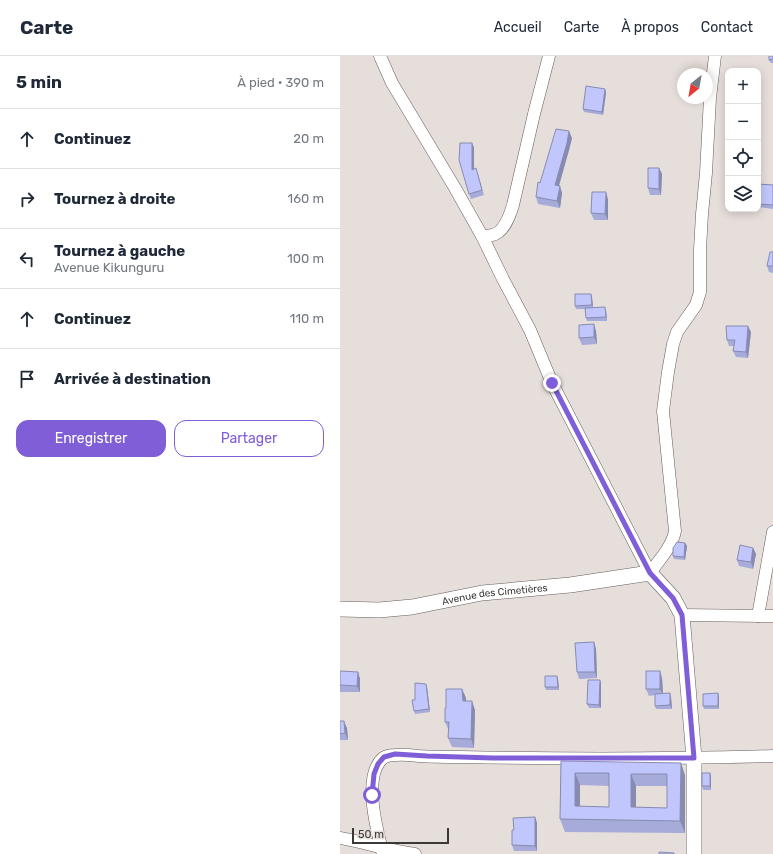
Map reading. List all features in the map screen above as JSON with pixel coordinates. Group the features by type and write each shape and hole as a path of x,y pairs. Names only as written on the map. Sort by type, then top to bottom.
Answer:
{"street":[{"path":"380,56 392,84 455,188 482,236 530,330 552,383 650,573 673,598 682,615 694,758 694,854"},
{"path":"482,236 494,235 503,228 510,217 534,114 550,56"},
{"path":"650,573 671,544 675,531 664,424 664,405 673,344 677,332 696,304 700,292 702,214 710,98 715,56"},
{"path":"758,616 773,532"},
{"name":"Avenue des Cimetières","path":"340,609 379,610 412,607 482,593 570,585 650,573"},
{"path":"682,615 773,616"},
{"path":"382,850 375,819 372,795 374,774 378,764 384,757 395,754 493,758 694,758 773,756"},
{"path":"340,835 382,850 415,854"}],"building":[{"path":"769,56 773,56 773,59 769,60"},
{"path":"586,86 605,89 602,112 583,109"},
{"path":"556,129 569,131 555,185 560,186 557,201 536,197 538,182 540,183"},
{"path":"460,143 472,143 472,170 476,168 482,190 469,194 459,160"},
{"path":"648,168 659,168 659,189 648,188"},
{"path":"761,184 773,185 773,205 761,204"},
{"path":"592,192 606,192 605,214 591,213"},
{"path":"770,252 773,252 773,266 767,266"},
{"path":"575,294 591,294 592,305 575,306"},
{"path":"605,307 606,317 586,318 585,308"},
{"path":"594,324 594,337 579,338 579,325"},
{"path":"726,326 748,326 746,352 733,351 735,340 727,340"},
{"path":"677,542 685,543 684,557 673,556 673,548"},
{"path":"740,545 753,548 751,562 737,560"},
{"path":"594,642 595,672 577,672 575,643"},
{"path":"340,671 358,672 357,686 340,685"},
{"path":"646,671 660,671 660,689 646,689"},
{"path":"545,676 557,676 558,687 545,687"},
{"path":"588,680 600,680 599,705 587,704"},
{"path":"415,683 426,684 429,709 414,711 412,700 415,700"},
{"path":"446,689 462,689 463,701 472,701 471,739 448,738 449,722 445,722"},
{"path":"670,693 670,705 655,706 655,694"},
{"path":"718,693 718,706 703,706 703,694"},
{"path":"340,721 344,721 345,733 340,734"},
{"path":"561,761 681,763 680,821 560,819","holes":["575,773 609,773 609,807 575,806","631,774 667,774 667,808 631,807"]},
{"path":"702,773 710,773 710,786 702,786"},
{"path":"535,817 535,846 512,845 512,830 514,830 513,818"},
{"path":"659,852 674,853 674,854 659,854"}],"route":[{"path":"372,795 374,774 378,764 384,757 395,754 493,758 694,758 682,615 673,598 650,573 552,383"}]}
